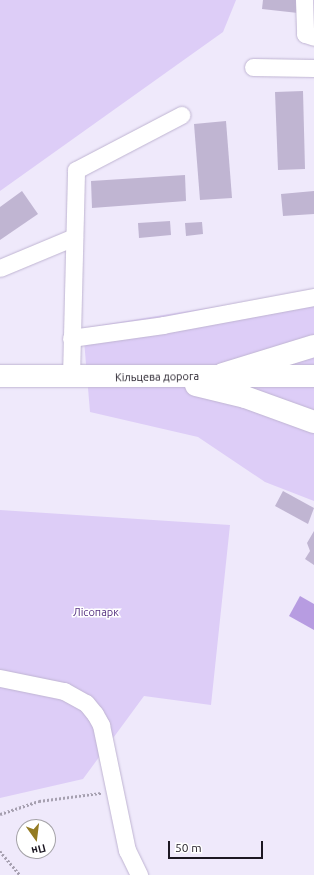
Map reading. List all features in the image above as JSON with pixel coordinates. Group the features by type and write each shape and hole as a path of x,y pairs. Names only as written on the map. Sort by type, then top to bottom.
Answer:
{"main road":[{"path":"214,376 314,346"},
{"name":"Кільцева дорога","path":"0,376 147,378 314,376"},
{"path":"147,378 245,397 314,422"}],"lane":[{"path":"304,0 305,34 314,37"},
{"path":"253,67 314,68"},
{"path":"71,377 76,170 181,115"},
{"path":"0,268 74,237"},
{"path":"71,338 163,326 314,297"},
{"path":"0,678 64,691 86,703 100,726 113,793 127,850 139,875"}],"path":[{"path":"0,814 39,801 85,794 113,793"},
{"path":"0,851 20,875"}],"green space":[{"path":"0,0 236,0 223,32 0,191"},
{"path":"314,291 314,501 265,482 198,437 90,412 83,328"},
{"name":"Лісопарк","path":"0,510 230,525 211,705 144,696 83,779 0,798"}],"shaded area":[{"path":"300,596 314,604 314,630 289,616"}],"building":[{"path":"263,0 299,0 298,13 262,9"},
{"path":"303,91 305,169 278,170 275,92"},
{"path":"226,121 232,198 200,200 194,124"},
{"path":"185,175 186,201 92,208 91,181"},
{"path":"22,191 38,214 0,240 0,207"},
{"path":"314,191 314,214 283,216 281,194"},
{"path":"170,221 171,235 139,238 138,223"},
{"path":"202,222 203,234 186,236 185,223"},
{"path":"283,491 314,508 308,524 275,506"},
{"path":"314,531 314,565 305,559 310,551 307,543"}]}
